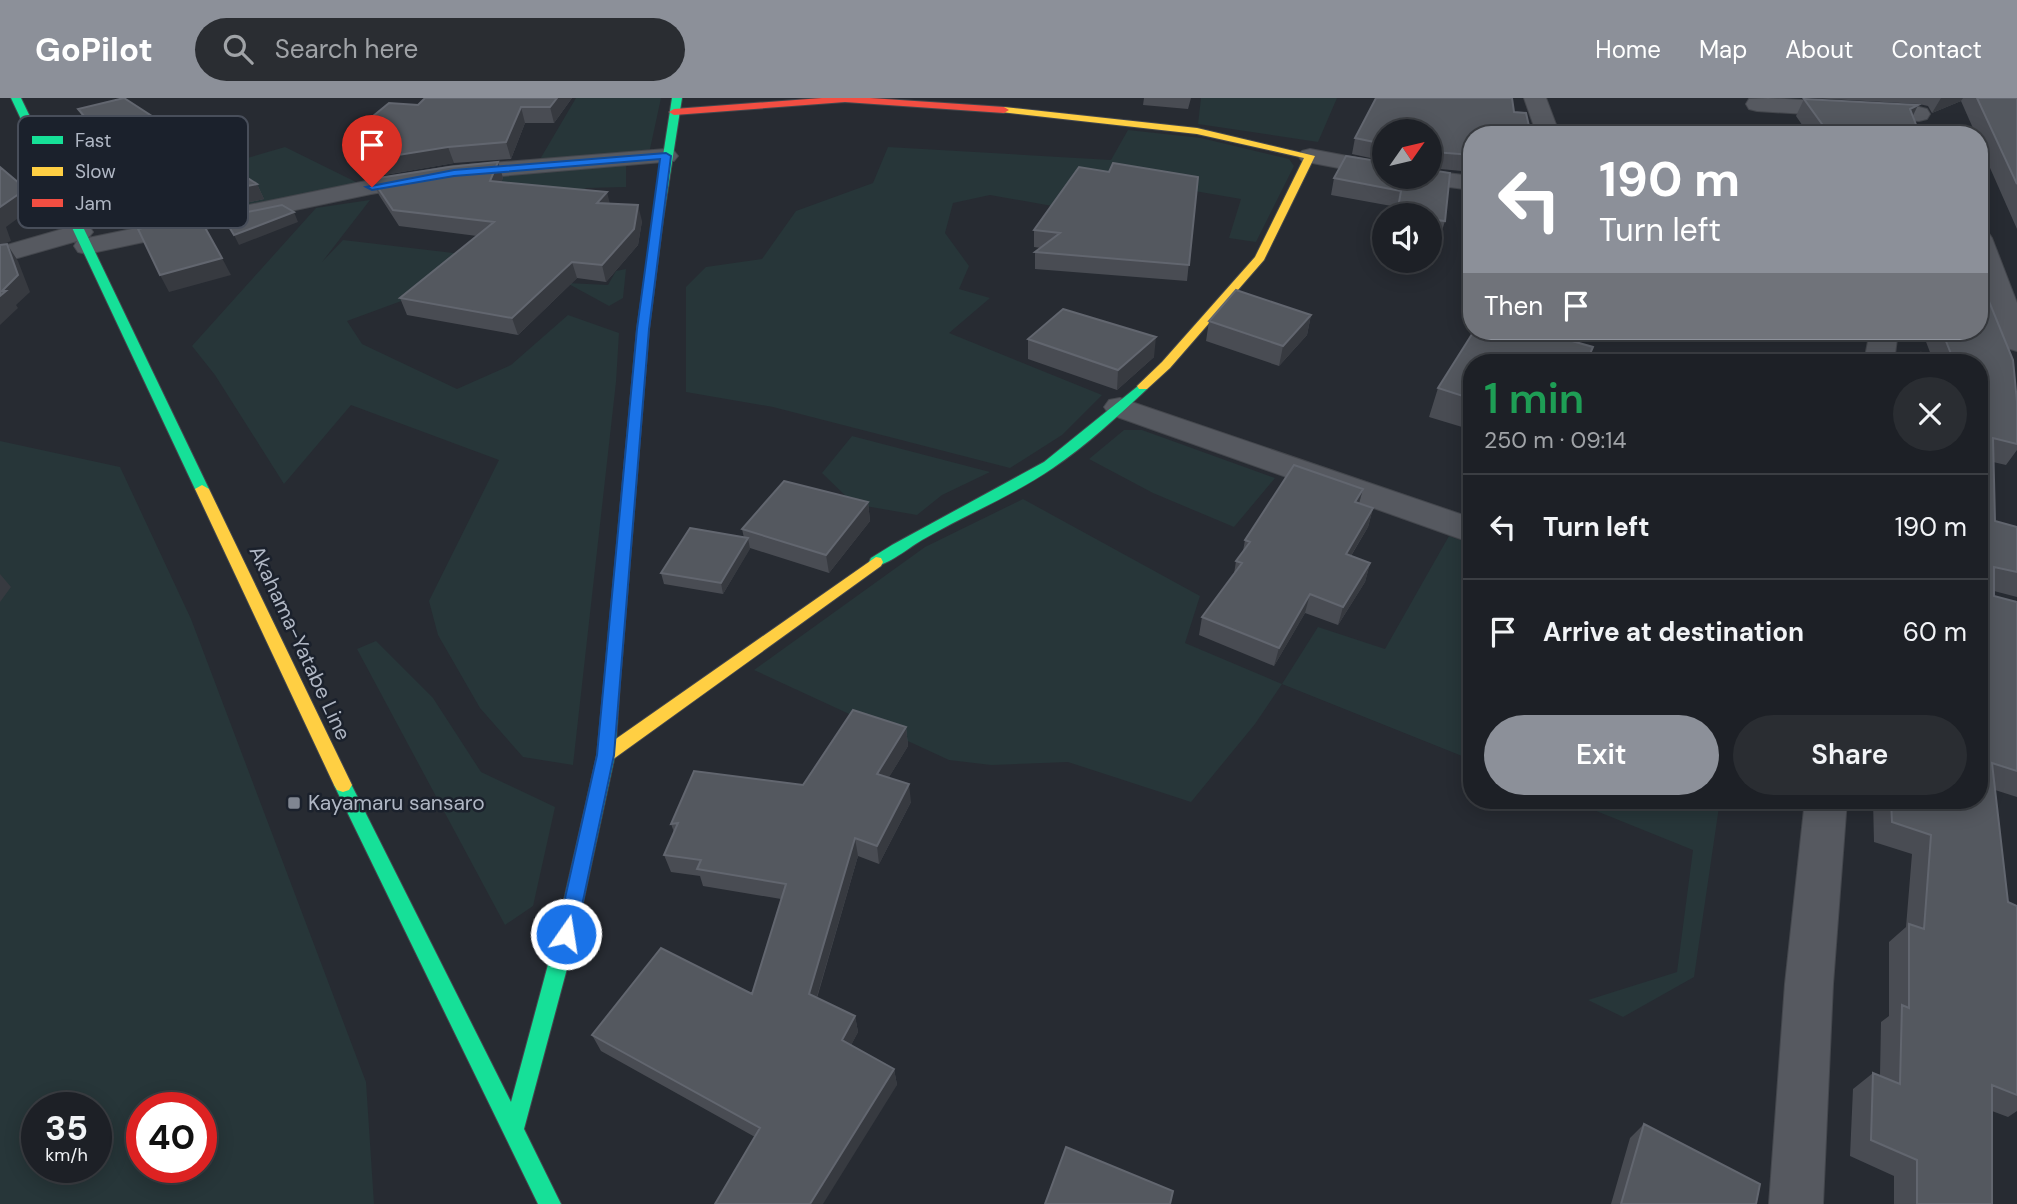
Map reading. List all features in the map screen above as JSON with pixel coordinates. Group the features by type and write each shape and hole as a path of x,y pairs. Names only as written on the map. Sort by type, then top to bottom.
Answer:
{"street":[{"name":"Akahama-Yatabe Line","path":"16,98 25,116"},
{"path":"1535,98 1546,126"},
{"path":"513,1132 566,934 606,755 643,329 666,156 676,105 845,99 1026,112 1197,131 1372,168"},
{"path":"1755,101 1913,106 1927,126"},
{"path":"1755,101 1771,124"},
{"path":"248,209 454,173 666,156"},
{"path":"606,755 908,538 979,505 1049,465 1120,407 1166,365 1260,258 1310,156"},
{"path":"1442,180 1463,182"},
{"name":"Akahama-Yatabe Line","path":"78,228 369,841 550,1204"},
{"path":"0,255 144,228"},
{"path":"1988,263 2017,342"},
{"path":"1120,407 1463,528"},
{"path":"1796,1204 1809,984 1825,809"}],"shaded area":[{"path":"576,98 661,98 650,149 643,152 539,161"},
{"path":"1201,98 1337,98 1318,142 1198,124"},
{"path":"1128,130 1201,138 1289,159 1294,166 1256,242 1229,238 1241,199 1154,184 1058,207 990,195 953,203 945,233 969,266 959,289 990,298 949,333 1102,395 1062,435 1010,468 773,407 686,392 686,287 706,267 762,259 796,211 873,183 888,147 1111,160"},
{"path":"285,147 358,183 248,206 248,158"},
{"path":"626,163 626,187 586,188 574,202 519,198 490,176"},
{"path":"370,200 322,262 343,240 513,260 347,321 362,344 457,389 511,365 568,315 619,333 616,382 573,765 523,757 480,708 438,635 429,601 499,460 351,405 284,484 215,375 192,346 316,208"},
{"path":"626,269 623,298 609,306 567,283 608,285 616,271"},
{"path":"1124,430 1142,430 1275,478 1234,527 1153,493 1089,459"},
{"path":"852,436 990,472 942,495 917,515 854,504 822,473"},
{"path":"0,441 120,467 191,619 366,1082 374,1204 0,1204"},
{"path":"1023,499 1200,596 1185,643 1282,684 1255,724 1191,802 1068,762 991,765 949,760 754,670 925,547"},
{"path":"1449,536 1463,541 1463,756 1282,684 1318,627 1385,649"},
{"path":"376,641 433,698 481,772 555,807 533,906 505,925 357,649"},
{"path":"1591,809 1719,809 1694,977 1623,1017 1588,1000 1677,972 1693,850"}],"building":[{"path":"124,98 152,116 84,116 78,109"},
{"path":"425,98 557,98 550,107 521,107 506,142 448,147 361,161 345,139 389,103 418,105"},
{"path":"1376,98 1512,98 1514,112 1526,113 1529,126 1463,126 1463,154 1442,153 1442,119 1372,119 1372,142 1355,138"},
{"path":"1977,98 2017,98 2017,184"},
{"path":"1804,99 1918,105 1910,109 1917,126 1824,126"},
{"path":"1346,156 1372,160 1372,185 1334,178"},
{"path":"498,162 490,181 607,192 597,203 638,205 634,229 602,265 572,262 512,318 400,298 494,222 393,210 372,179"},
{"path":"1113,163 1198,177 1189,265 1035,252 1060,233 1034,230 1079,167 1109,172"},
{"path":"0,167 18,182 18,195 0,207"},
{"path":"1442,172 1450,173 1445,221 1442,221 1442,203 1399,203 1401,191 1391,189 1442,189"},
{"path":"248,178 257,184 248,186"},
{"path":"282,205 294,212 234,235 230,228 248,228 248,212"},
{"path":"205,228 222,258 160,275 138,229"},
{"path":"7,244 18,275 0,296 0,245"},
{"path":"1236,290 1311,315 1283,346 1209,321"},
{"path":"1988,299 2013,360 2017,402 2017,444 1993,438 1995,521 2017,527 2017,572 1994,567 1994,596 2017,602 2017,771 1992,763 2008,902 2017,906 2017,1095 1992,1085 1992,1204 1917,1204 1917,1160 1871,1140 1873,1073 1900,1084 1902,1005 1909,1008 1909,924 1924,929 1931,835 1892,822 1891,809 1988,809 1988,354 1951,354 1946,340 1988,340"},
{"path":"1063,309 1156,337 1118,370 1028,339"},
{"path":"1468,340 1568,340 1593,347 1590,354 1463,354 1463,396 1438,388"},
{"path":"1294,465 1363,489 1355,502 1373,508 1346,554 1370,563 1343,607 1310,594 1279,648 1202,617 1242,563 1236,561 1250,542 1245,540"},
{"path":"784,481 868,502 826,555 742,529"},
{"path":"690,528 748,538 721,583 661,573"},
{"path":"853,710 906,727 877,774 909,784 877,846 855,838 809,994 855,1016 842,1040 894,1069 810,1204 715,1204 760,1128 592,1035 661,948 752,994 786,884 697,869 701,860 664,855 678,823 671,824 694,771 803,785"},
{"path":"1644,1124 1760,1184 1756,1204 1621,1204"},
{"path":"1066,1147 1173,1191 1170,1204 1045,1204"}],"traffic: fast":[{"path":"16,98 25,116"},
{"path":"658,220 677,98"},
{"path":"78,228 202,489"},
{"path":"876,562 918,536 1049,465 1086,437 1143,386"},
{"path":"513,1132 566,935 606,755 612,683"},
{"path":"343,785 550,1204"}],"traffic: slow":[{"path":"1004,110 1197,131 1310,156 1260,258 1166,365 1143,386"},
{"path":"202,489 343,785"},
{"path":"606,755 876,562"}],"traffic: jam":[{"path":"674,112 845,99 1004,110"},
{"path":"612,683 643,329 658,220"}],"place":[{"name":"Kayamaru sansaro","path":"294,803"}],"route":[{"path":"372,187 454,173 666,156 643,329 606,755 566,934"}]}
